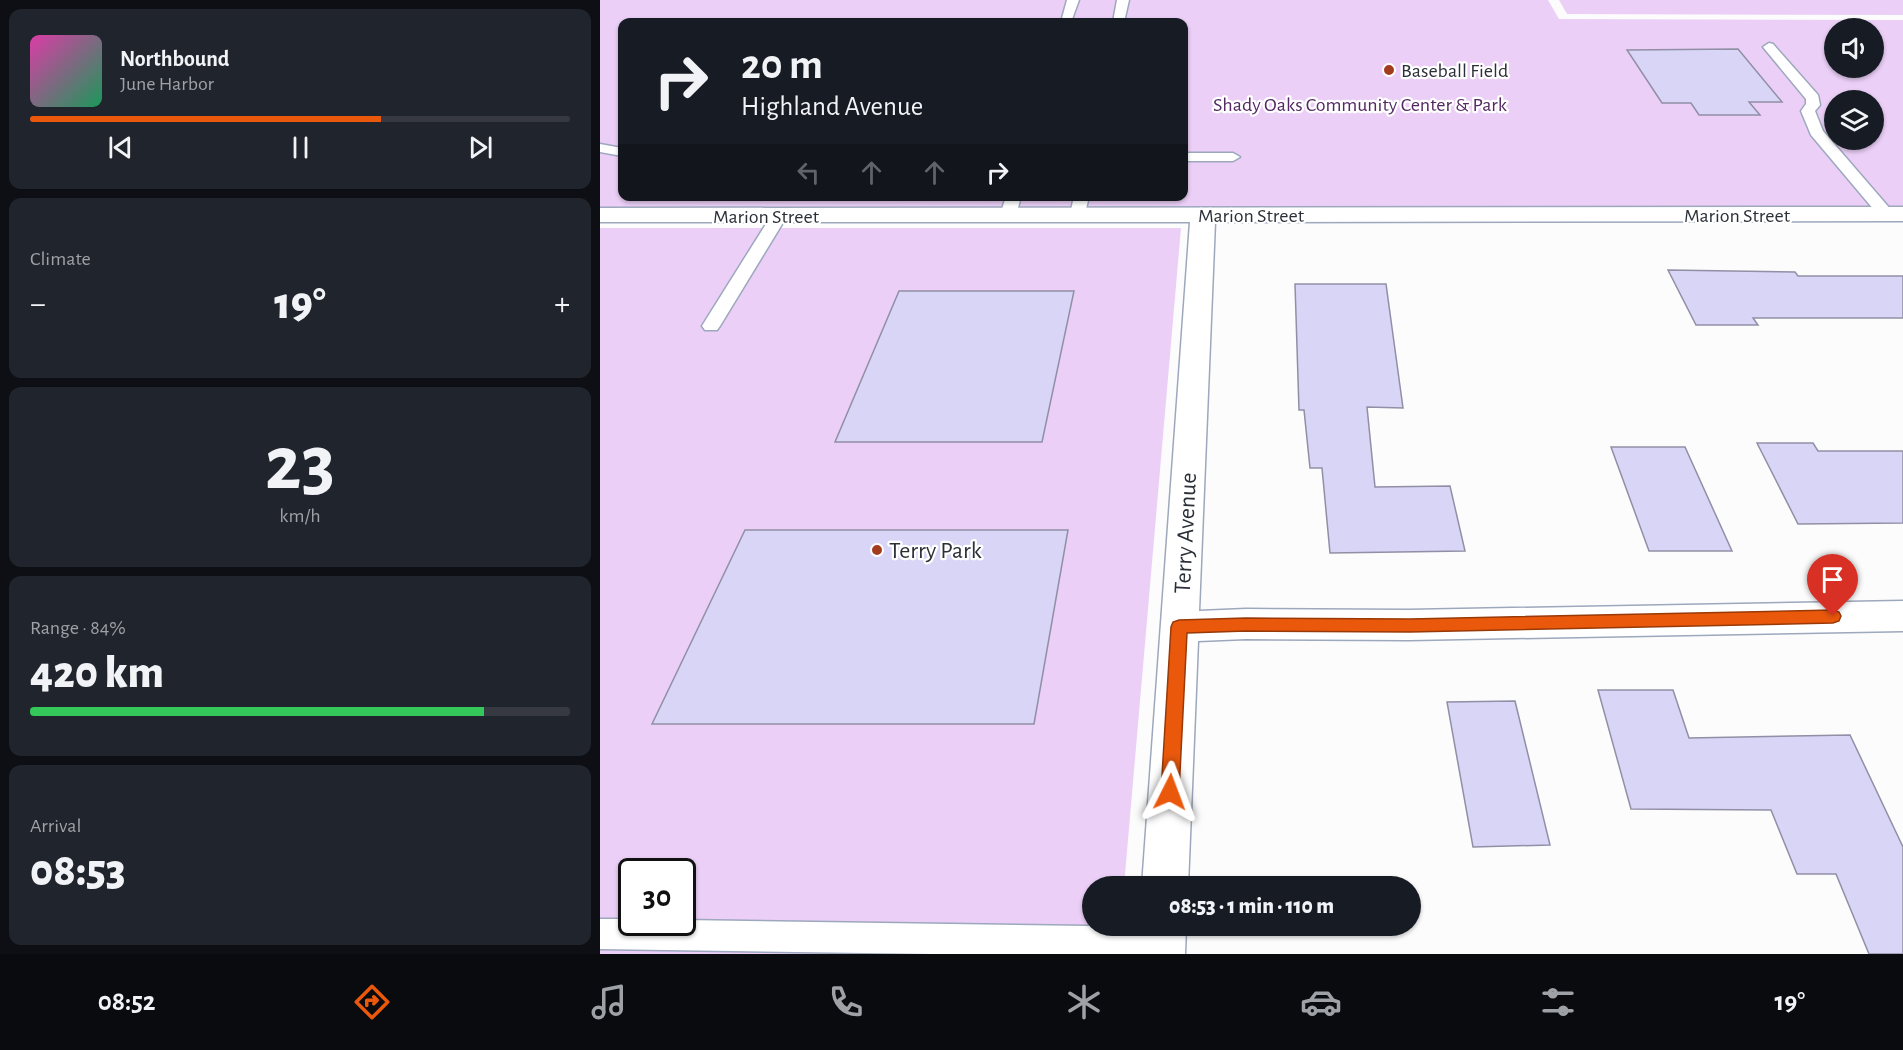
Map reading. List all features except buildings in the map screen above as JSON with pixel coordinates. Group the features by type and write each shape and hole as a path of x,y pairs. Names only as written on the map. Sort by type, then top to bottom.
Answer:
{"street":[{"name":"Marion Street","path":"600,215 779,216 1011,206 1080,206 1203,215 1894,214"},
{"name":"Terry Avenue","path":"1166,876 1203,215"},
{"path":"1179,627 1246,624 1410,625 1903,616"}],"lane":[{"path":"1067,18 1073,0"},
{"path":"1120,18 1124,0"},
{"path":"1769,47 1813,98 1813,105 1808,111 1816,132 1894,214"},
{"path":"600,148 618,151"},
{"path":"1188,157 1233,157"},
{"path":"711,326 779,216"},
{"path":"600,934 1162,940"}],"green space":[{"name":"Shady Oaks Community Center & Park","path":"600,0 1548,0 1559,19 1824,20 1824,78 1884,78 1884,20 1903,20 1903,209 600,209"},
{"path":"1559,0 1903,0 1903,15 1567,14"},
{"name":"Terry Park","path":"600,228 1181,228 1125,876 1082,876 1082,936 1119,936 1118,954 600,954"}],"place":[{"name":"Baseball Field","path":"1389,70"},
{"name":"Terry Park","path":"877,550"}],"route":[{"path":"1170,792 1179,627 1246,624 1410,625 1833,616"}]}
